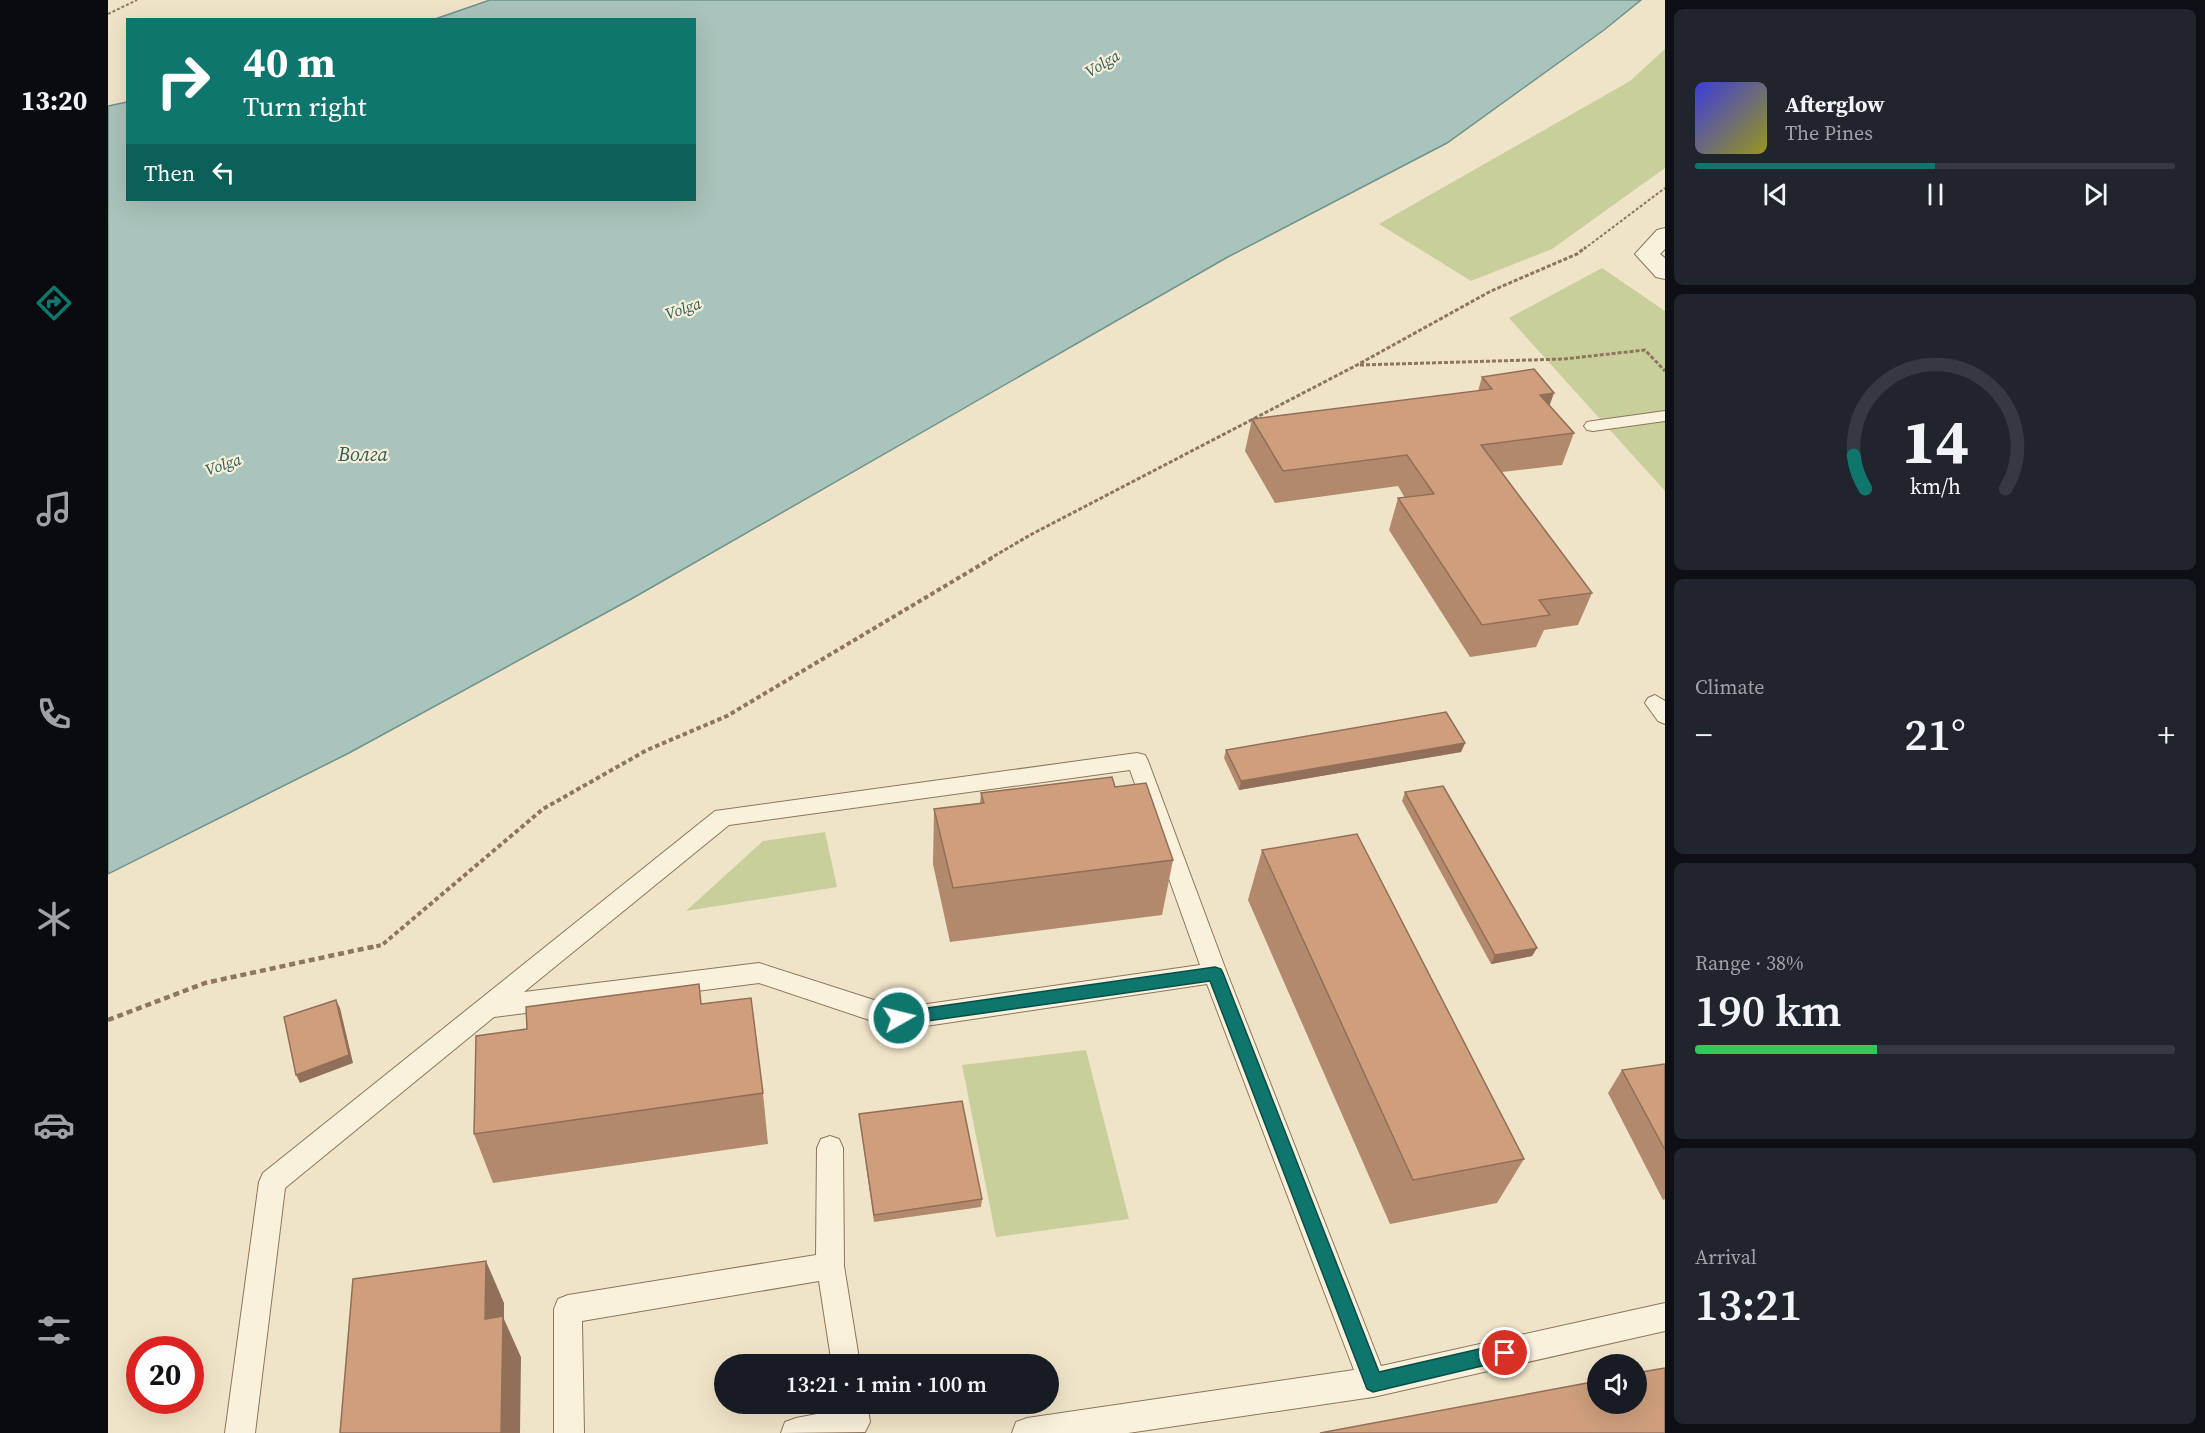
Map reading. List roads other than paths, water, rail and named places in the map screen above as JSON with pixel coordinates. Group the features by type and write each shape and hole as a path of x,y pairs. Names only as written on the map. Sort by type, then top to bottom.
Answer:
{"street":[{"path":"1665,235 1647,254 1665,272"}],"lane":[{"path":"1593,426 1665,416"},
{"path":"240,1433 272,1182 723,817 1137,761 1215,973 1373,1382"},
{"path":"488,1007 759,973 899,1018 1215,973"},
{"path":"830,1148 830,1266 844,1354"},
{"path":"569,1433 568,1309 830,1266"},
{"path":"1027,1433 1373,1382 1665,1317"},
{"path":"796,1433 855,1420"}],"water":[{"name":"Волга","path":"490,0 1641,0 1604,30 1447,143 1226,258 633,598 349,753 108,874 108,106 126,102 126,201 696,201 696,18 438,18"}],"water label":[{"name":"Volga","path":"1102,63"},
{"name":"Volga","path":"683,308"},
{"name":"Volga","path":"223,464"}]}
